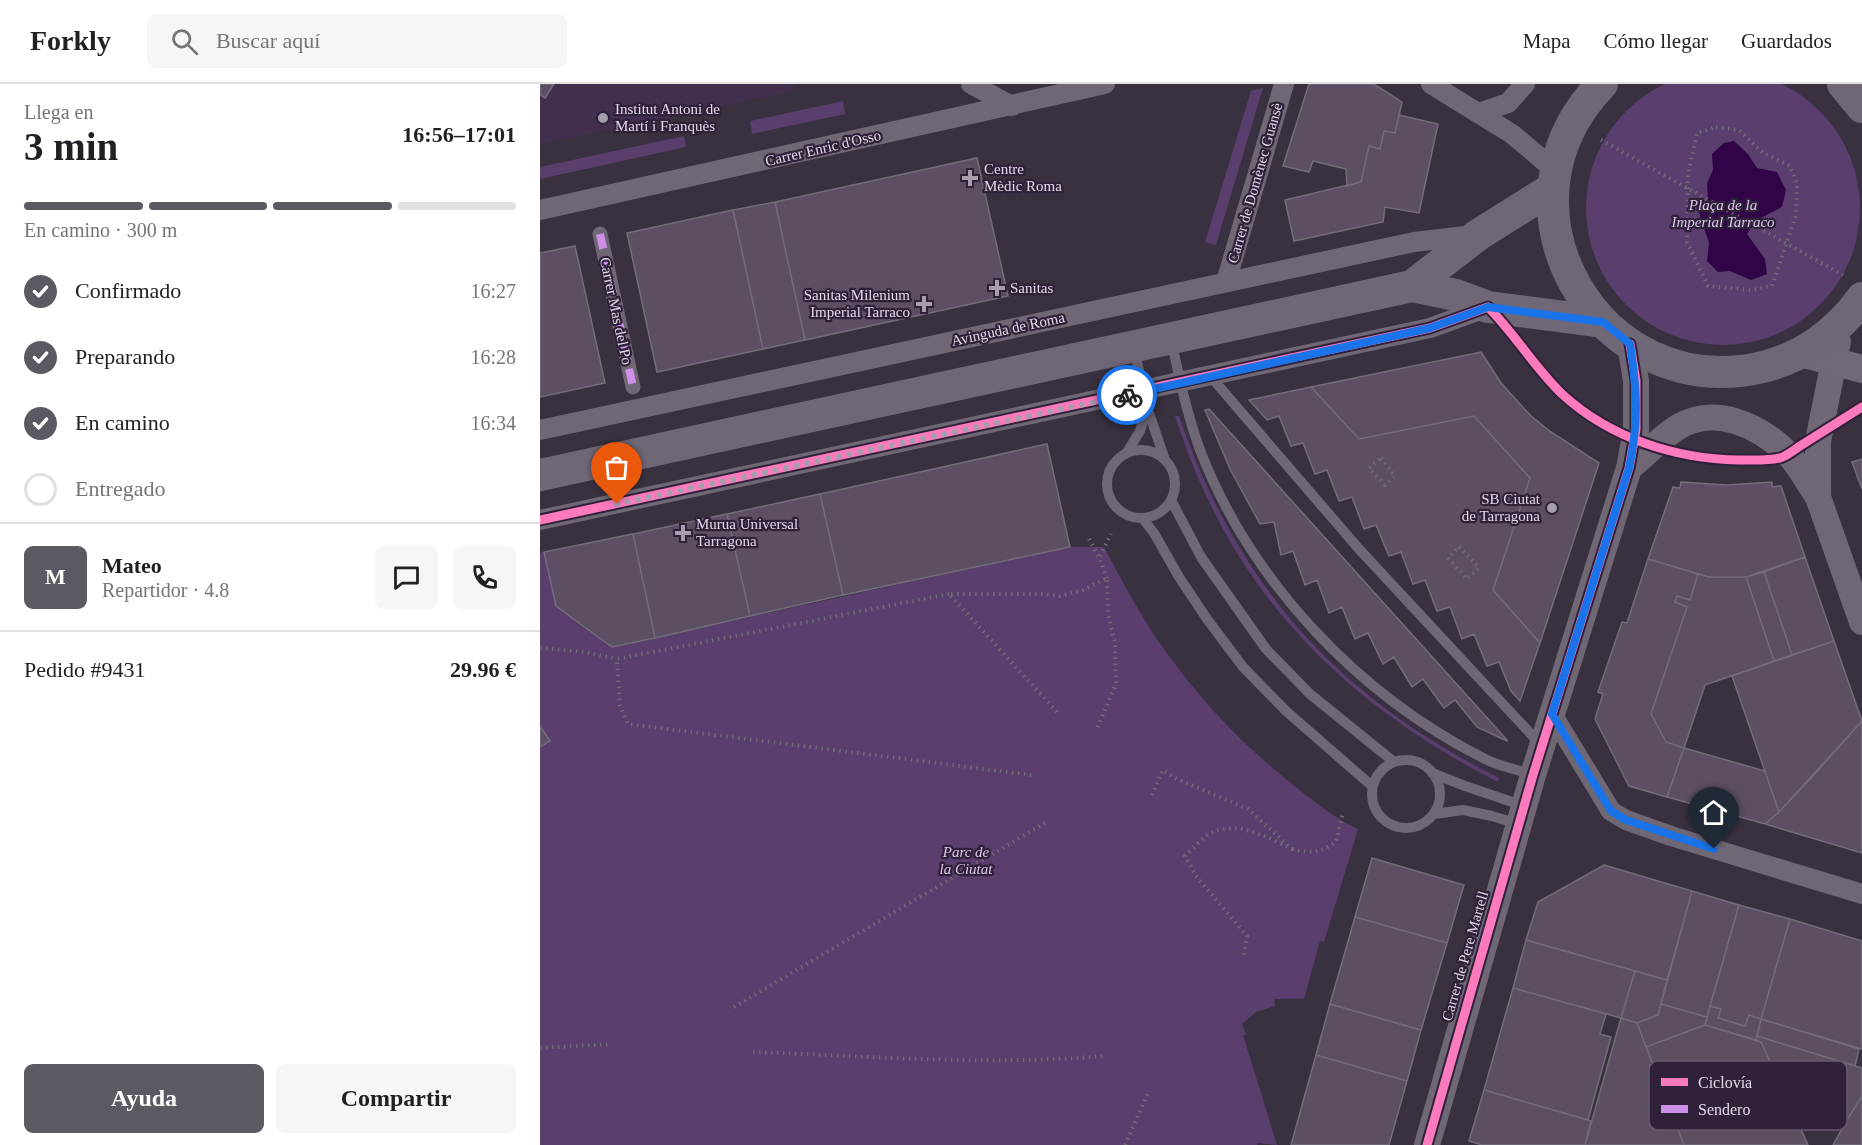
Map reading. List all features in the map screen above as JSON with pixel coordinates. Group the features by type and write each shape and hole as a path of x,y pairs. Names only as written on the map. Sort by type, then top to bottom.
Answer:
{"main road":[{"path":"1602,84 1588,99 1573,122 1563,146 1555,179 1554,225 1563,260 1579,294 1603,322 1630,344 1655,358 1673,364 1710,371 1754,369 1800,353 1842,323 1853,287"},
{"path":"1843,84 1862,107"},
{"name":"Avinguda de Roma","path":"1412,286 1555,179"},
{"name":"Avinguda de Roma","path":"540,475 1412,286 1456,295 1488,307 1603,322"},
{"path":"1800,353 1862,369"}],"street":[{"path":"971,84 1012,106"},
{"name":"Carrer Enric d'Osso","path":"540,210 1105,84"},
{"name":"Carrer de Domènec Guansè","path":"1226,282 1284,84"},
{"path":"1431,84 1512,134 1555,179"},
{"path":"1479,113 1508,103 1525,84"},
{"name":"Carrer Mas del Po","path":"600,234 633,387"},
{"name":"Avinguda de Roma","path":"540,430 1414,242 1478,235"},
{"name":"Avinguda de Roma","path":"540,520 1146,399 1181,383 1430,328 1488,307"},
{"path":"1818,497 1818,441 1842,323"},
{"name":"Carrer de Pere Martell","path":"1427,1145 1521,815 1629,468 1636,430 1636,381 1630,344"},
{"path":"1629,468 1678,427 1697,419 1717,416 1741,422 1769,438 1788,453 1818,497 1862,622"},
{"path":"1552,714 1611,811 1626,820 1671,836 1862,894"}],"lane":[{"path":"1171,339 1185,405 1201,450 1241,532 1309,624 1348,664 1391,700 1486,760 1533,775"},
{"path":"1134,347 1146,399 1165,460 1174,478 1175,489 1164,510 1154,516 1143,519 1120,512 1112,503 1107,481 1110,469 1117,460 1136,451 1156,454 1165,460"},
{"path":"1211,377 1359,549 1542,746"},
{"path":"1126,454 1140,431 1146,399"},
{"path":"1171,500 1202,557 1266,649 1310,694 1394,762"},
{"path":"1143,519 1207,620 1243,667 1286,711 1372,786"},
{"path":"1432,772 1440,792 1439,803 1434,814 1425,822 1414,827 1402,828 1391,825 1381,818 1371,797 1372,786 1384,767 1404,760 1424,765 1432,772 1521,815"},
{"path":"1434,814 1463,810 1486,814 1521,815"}],"path":[{"path":"1716,127 1739,130 1763,153 1790,166 1797,183 1796,215 1787,242 1772,286 1752,290 1708,286 1687,242 1688,174 1697,133 1716,127"},
{"path":"1601,140 1787,242 1853,287"},
{"path":"1381,458 1395,476 1385,485 1369,468 1381,458"},
{"path":"1099,557 1112,534"},
{"path":"1089,539 1107,578 1108,614 1115,643 1116,684 1096,731"},
{"path":"1459,547 1479,568 1467,579 1448,558 1459,547"},
{"path":"540,648 585,652 617,659 949,594 1060,596 1083,590 1107,578"},
{"path":"949,594 1057,712"},
{"path":"617,659 620,705 628,724 1032,775"},
{"path":"1152,795 1163,770 1248,809 1292,849"},
{"path":"1243,958 1247,936 1196,876 1185,856 1204,837 1218,830 1234,828 1254,831 1292,849 1307,853 1323,850 1336,842 1344,813"},
{"path":"734,1007 1045,823"},
{"path":"540,1048 612,1044"},
{"path":"753,1052 949,1059 1061,1059 1102,1056"},
{"path":"1125,1145 1148,1093"}],"shaded area":[{"name":"Institut Antoni de Martí i Franquès","path":"540,84 797,84 794,91 540,144"},
{"path":"1734,141 1748,154 1757,168 1777,172 1786,190 1782,207 1757,220 1747,234 1765,259 1767,274 1751,280 1730,271 1718,272 1707,261 1709,243 1699,213 1708,201 1707,183 1713,170 1712,154 1724,143"}],"green space":[{"name":"Plaça de la Imperial Tarraco","path":"1723,71 1763,77 1799,94 1820,111 1837,132 1854,168 1860,208 1854,248 1837,284 1820,305 1799,322 1763,339 1723,345 1683,339 1647,322 1626,305 1609,284 1592,248 1586,208 1592,168 1609,132 1626,111 1647,94 1683,77"},
{"path":"1263,88 1216,245 1205,242 1251,91"},
{"path":"843,101 845,114 752,134 750,121"},
{"path":"684,136 686,147 540,179 540,167"},
{"path":"1175,416 1179,416 1203,477 1231,533 1264,584 1301,631 1343,673 1389,711 1441,746 1499,778 1498,782 1406,728 1326,663 1290,625 1258,585 1230,541 1201,484"},
{"name":"Parc de la Ciutat","path":"1070,547 1104,547 1155,636 1188,681 1217,714 1280,775 1326,810 1358,829 1324,942 1320,941 1304,999 1274,999 1275,1006 1256,1012 1242,1024 1246,1035 1243,1035 1277,1145 1258,1143 1257,1145 540,1145 540,553 544,552 556,606 612,647"}],"building":[{"path":"540,84 554,84 545,98 540,95"},
{"path":"1309,84 1374,84 1402,102 1395,133 1384,131 1380,149 1369,146 1361,182 1347,186 1346,169 1313,161 1309,172 1283,166"},
{"path":"1399,115 1438,124 1419,213 1385,207 1383,222 1294,241 1285,200 1361,182 1369,146 1380,149 1384,131 1395,133"},
{"path":"977,158 1008,296 805,340 775,202"},
{"path":"775,202 805,340 763,349 733,210"},
{"path":"733,210 763,349 657,372 627,233"},
{"path":"575,246 605,383 540,397 540,253"},
{"name":"SB Ciutat de Tarragona","path":"1481,352 1501,383 1531,416 1599,463 1540,643 1493,590 1530,478 1474,416 1359,439 1311,387"},
{"path":"1311,387 1359,439 1474,416 1530,478 1493,590 1540,643 1520,701 1511,691 1499,662 1487,666 1474,634 1462,639 1450,607 1437,611 1425,580 1413,584 1401,552 1389,556 1376,525 1364,529 1352,497 1339,501 1327,470 1315,474 1303,443 1291,446 1279,416 1267,420 1249,400"},
{"path":"1209,409 1507,741 1477,727 1455,700 1444,708 1423,679 1412,687 1394,657 1383,664 1368,633 1355,639 1342,607 1329,613 1317,580 1305,585 1293,551 1281,555 1274,522 1260,524 1230,469 1205,410"},
{"path":"1047,444 1070,547 843,595 820,494"},
{"path":"1862,459 1862,489 1852,462"},
{"path":"1681,482 1726,485 1772,482 1772,487 1781,486 1805,557 1746,577 1709,577 1648,559 1673,487 1680,488"},
{"path":"820,494 843,595 750,616 727,514"},
{"path":"727,514 750,616 655,638 633,534"},
{"path":"633,534 655,638 612,647 556,606 544,552"},
{"path":"1805,557 1834,641 1792,655 1764,572"},
{"path":"1648,559 1698,574 1690,600 1677,596 1675,602 1687,607 1651,714 1666,742 1684,748 1667,797 1629,786 1595,719 1603,694 1598,692 1622,622 1627,623"},
{"path":"1764,572 1792,655 1774,661 1746,577"},
{"path":"1698,574 1709,577 1746,577 1774,661 1705,685 1684,748 1666,742 1651,714 1687,607 1675,602 1677,596 1690,600"},
{"path":"1834,641 1862,721 1779,812 1732,676"},
{"path":"1862,721 1862,853 1765,824 1812,777"},
{"path":"540,726 550,741 540,747"},
{"path":"1684,748 1765,771 1779,812 1765,824 1667,797"},
{"path":"1372,858 1464,885 1447,943 1355,917"},
{"path":"1604,865 1692,891 1667,980 1526,940 1538,902"},
{"path":"1692,891 1739,905 1707,1017 1661,1004"},
{"path":"1739,905 1790,919 1761,1019 1749,1015 1745,1026 1718,1018 1721,1009 1710,1006"},
{"path":"1355,917 1447,943 1421,1030 1330,1004"},
{"path":"1790,919 1862,941 1862,1049 1761,1019"},
{"path":"1526,940 1635,971 1621,1018 1513,988"},
{"path":"1635,971 1667,980 1658,1015 1637,1023 1621,1018"},
{"path":"1513,988 1606,1014 1600,1034 1611,1037 1588,1120 1484,1090"},
{"path":"1330,1004 1421,1030 1407,1081 1316,1055"},
{"path":"1661,1004 1707,1017 1705,1025 1646,1047 1637,1023 1658,1015"},
{"path":"1710,1006 1721,1009 1718,1018 1745,1026 1749,1015 1761,1019 1756,1040 1705,1025"},
{"path":"1621,1018 1637,1023 1652,1061 1649,1061 1649,1130 1678,1130 1684,1145 1585,1145"},
{"path":"1761,1019 1859,1049 1855,1066 1847,1064 1847,1061 1839,1061 1757,1036"},
{"path":"1705,1025 1761,1042 1770,1061 1651,1061 1646,1047"},
{"path":"1757,1036 1839,1061 1770,1061 1761,1042 1756,1040"},
{"path":"1316,1055 1407,1081 1389,1145 1291,1145"},
{"path":"1847,1063 1862,1068 1862,1096 1847,1120"},
{"path":"1484,1090 1591,1121 1585,1145 1482,1145 1469,1141"},
{"path":"1862,1096 1862,1145 1833,1145 1841,1130 1847,1130 1847,1120"},
{"path":"1678,1130 1801,1130 1808,1145 1684,1145"}],"marked path":[{"path":"600,234 633,387"}],"cycle path":[{"path":"540,520 1430,328 1488,307 1562,394 1601,423 1644,443 1668,450 1715,459 1770,460 1780,458 1862,407"},
{"path":"1427,1145 1533,775 1629,468 1636,430 1636,381 1630,344"}],"way so far":[{"path":"617,504 1127,395"}],"place":[{"name":"Institut Antoni de Martí i Franquès","path":"603,118"},
{"name":"Centre Mèdic Roma","path":"970,178"},
{"name":"Sanitas","path":"997,288"},
{"name":"Sanitas Milenium Imperial Tarraco","path":"924,304"},
{"name":"SB Ciutat de Tarragona","path":"1552,508"},
{"name":"Murua Universal Tarragona","path":"683,533"}],"route":[{"path":"1127,395 1430,328 1488,307 1603,322 1630,344 1636,381 1636,430 1629,468 1607,532 1552,714 1611,811 1626,820 1714,849"}]}
